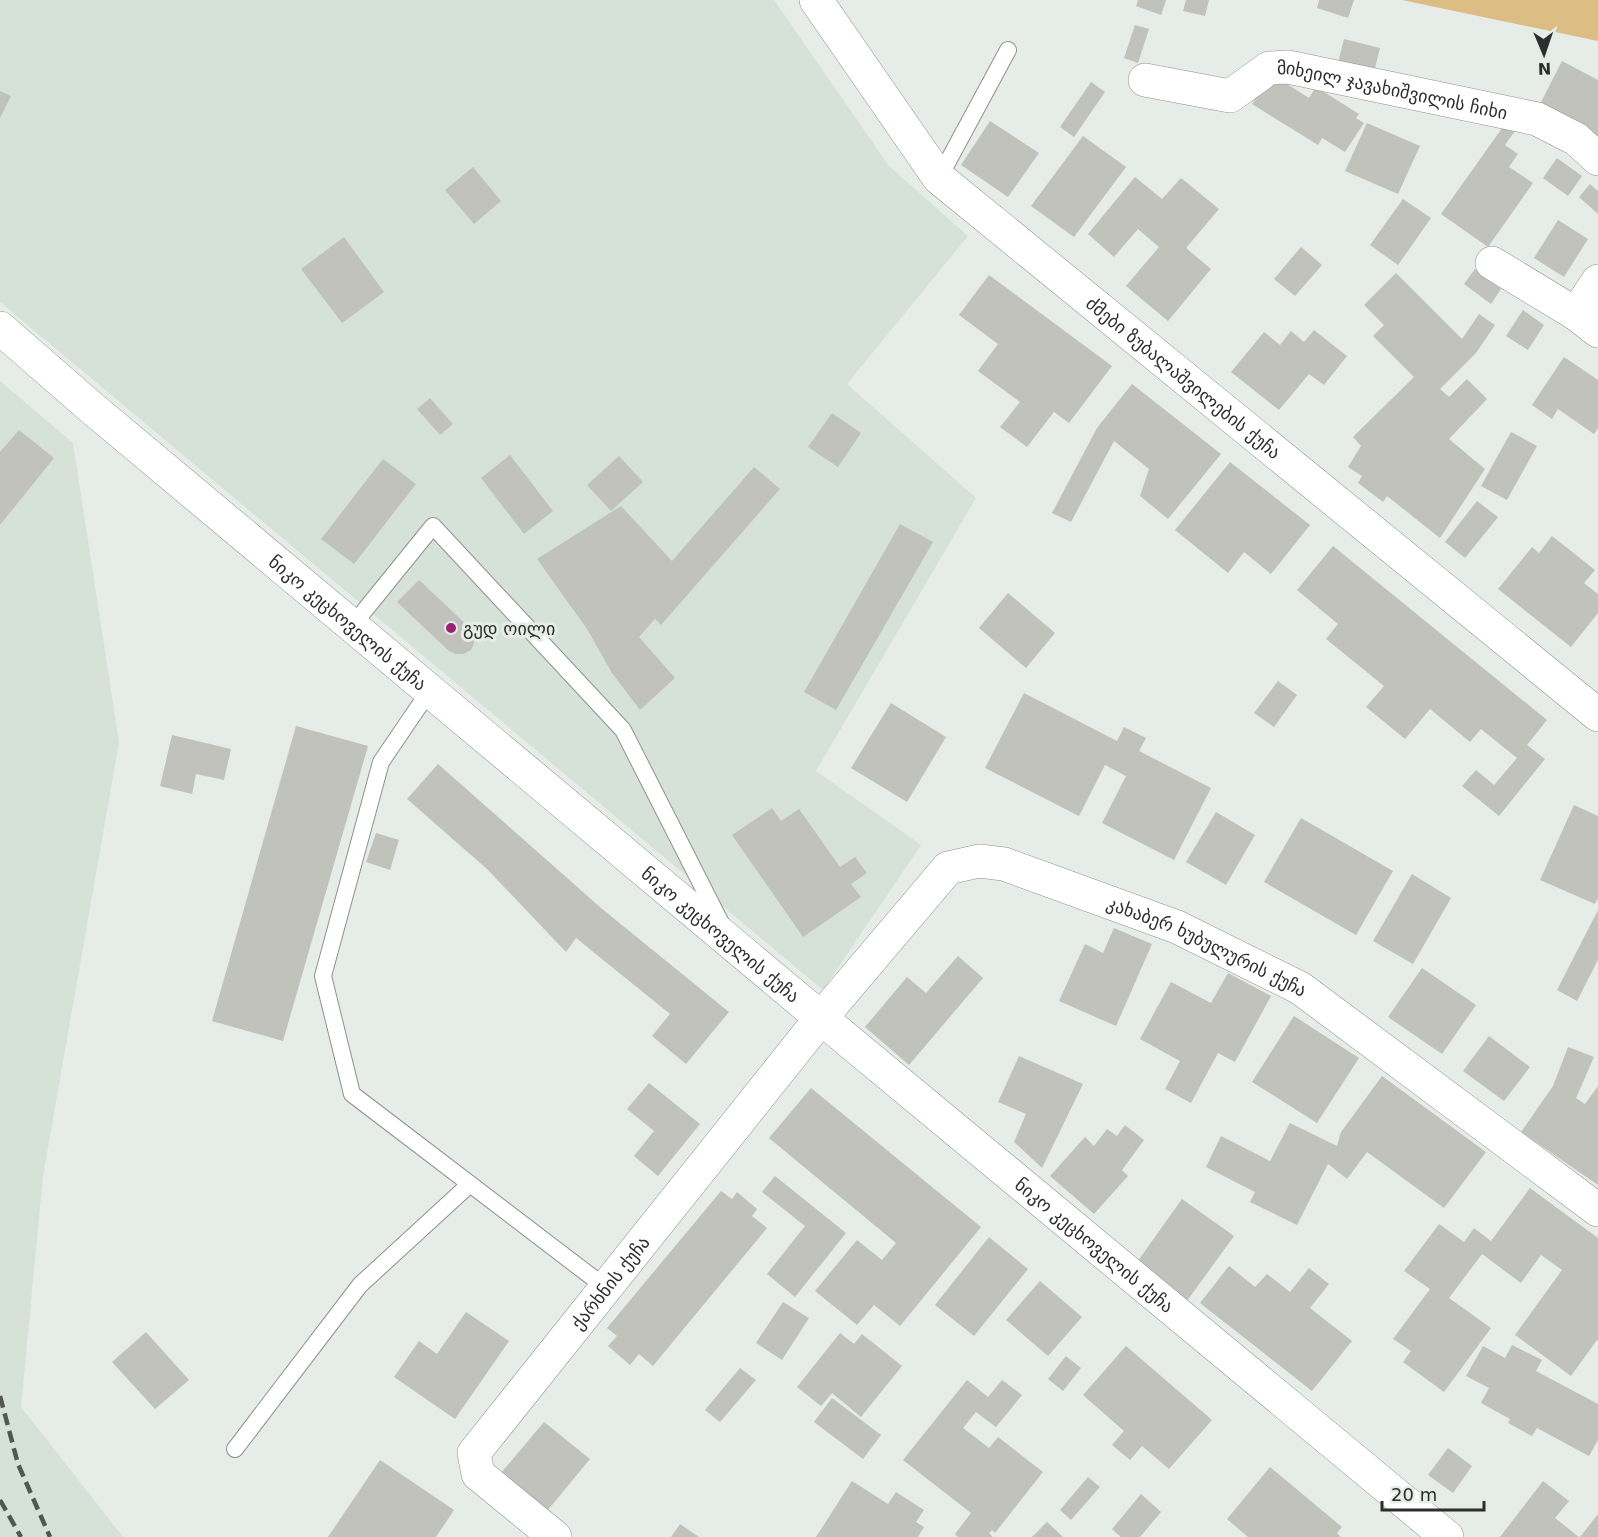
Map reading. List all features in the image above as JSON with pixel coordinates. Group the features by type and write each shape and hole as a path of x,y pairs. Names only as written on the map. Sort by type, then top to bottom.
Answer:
{"street":[{"name":"ძმები ზუბალაშვილების ქუჩა","path":"816,0 939,178 1598,715"},
{"name":"მიხეილ ჯავახიშვილის ჩიხი","path":"1145,81 1230,96 1269,68 1288,67 1537,119 1576,139 1598,159"},
{"path":"1492,263 1587,322 1598,281"},
{"name":"ნიკო კეცხოველის ქუჩა","path":"0,328 102,417 730,942 1447,1537"},
{"name":"კახაბერ ხუბულურის ქუჩა","path":"821,1018 948,868 979,861 1004,864 1177,927 1300,988 1598,1209"},
{"name":"ქარხნის ქუჩა","path":"555,1537 478,1473 474,1453 821,1018"}],"lane":[{"path":"939,178 1008,50"},
{"path":"352,626 434,526 623,730 730,942"},
{"path":"430,690 381,762 323,976 352,1094 605,1287"},
{"path":"235,1449 360,1285 470,1184"}],"shaded area":[{"path":"0,0 774,0 889,166 968,236 847,384 976,498 816,771 921,845 823,990 0,302"},
{"path":"1402,0 1598,0 1598,41"},
{"path":"0,381 73,443 119,742 43,1176 21,1407 123,1537 0,1537"}],"building":[{"path":"1138,0 1166,0 1161,15 1136,6"},
{"path":"1186,0 1209,0 1205,16 1183,11"},
{"path":"1319,0 1354,0 1348,18 1317,8"},
{"path":"1135,25 1149,29 1138,63 1124,58"},
{"path":"1344,39 1380,48 1373,76 1337,67"},
{"path":"1562,61 1598,80 1598,138 1538,108"},
{"path":"1271,74 1309,98 1316,87 1359,114 1356,118 1364,123 1345,152 1322,138 1318,145 1252,104"},
{"path":"1091,82 1105,92 1074,137 1060,127"},
{"path":"0,91 11,96 0,118"},
{"path":"990,121 1039,153 1008,197 961,165"},
{"path":"1367,123 1420,146 1398,194 1345,171"},
{"path":"1505,124 1515,131 1505,145 1518,154 1509,167 1533,183 1488,247 1441,214"},
{"path":"1083,136 1126,167 1074,237 1031,206"},
{"path":"1557,158 1582,176 1568,196 1543,178"},
{"path":"473,167 501,201 474,224 445,190"},
{"path":"1135,177 1162,199 1181,178 1219,209 1186,248 1211,269 1168,321 1126,286 1159,247 1138,229 1114,257 1088,234"},
{"path":"1590,184 1598,191 1598,214 1579,197"},
{"path":"1403,199 1431,218 1398,265 1370,245"},
{"path":"1558,220 1588,239 1564,277 1534,258"},
{"path":"344,237 384,292 342,323 301,269"},
{"path":"1301,247 1322,265 1295,296 1274,279"},
{"path":"1475,269 1501,289 1491,304 1464,284"},
{"path":"1396,273 1462,339 1479,314 1495,325 1476,353 1440,389 1449,397 1467,379 1487,399 1449,439 1485,469 1440,538 1387,496 1383,502 1358,483 1362,476 1348,467 1361,446 1353,437 1414,377 1373,336 1384,325 1364,305"},
{"path":"989,275 1112,366 1069,423 1054,412 1027,447 1000,427 1020,402 978,371 998,344 959,315"},
{"path":"1523,310 1544,325 1528,350 1506,336"},
{"path":"1314,330 1347,356 1324,385 1309,374 1279,410 1231,372 1264,332 1280,345 1291,331 1304,342"},
{"path":"1564,357 1598,380 1598,428 1594,434 1558,409 1552,419 1532,405"},
{"path":"1132,384 1221,454 1168,519 1140,496 1149,469 1114,441 1071,522 1052,513 1097,428"},
{"path":"430,398 453,424 440,435 417,409"},
{"path":"832,413 861,433 838,467 808,447"},
{"path":"19,430 54,458 0,525 0,452"},
{"path":"1511,432 1537,446 1507,500 1481,486"},
{"path":"510,455 553,511 524,534 481,478"},
{"path":"619,456 643,482 611,511 587,485"},
{"path":"383,459 416,484 354,564 321,539"},
{"path":"1230,462 1310,525 1271,574 1244,552 1228,573 1175,530"},
{"path":"754,467 780,489 661,625 655,619 639,637 675,678 640,710 612,673 587,629 537,559 621,506 672,561"},
{"path":"1477,501 1498,517 1465,558 1445,542"},
{"path":"900,524 933,542 836,710 804,692"},
{"path":"1552,536 1595,570 1584,583 1598,594 1598,613 1571,647 1498,589 1532,547 1539,553"},
{"path":"1333,546 1547,720 1527,745 1545,759 1499,816 1462,786 1476,770 1494,785 1517,758 1481,729 1470,742 1430,709 1405,739 1366,707 1384,686 1326,639 1338,624 1297,590"},
{"path":"419,580 470,628 474,635 471,650 464,654 449,651 397,602"},
{"path":"1008,593 1055,633 1026,668 979,628"},
{"path":"1278,681 1297,695 1274,727 1254,713"},
{"path":"1024,693 1117,741 1124,727 1146,738 1139,751 1211,788 1174,860 1102,823 1126,776 1105,765 1079,816 985,768"},
{"path":"891,703 946,737 907,802 851,768"},
{"path":"296,726 368,746 283,1041 212,1021"},
{"path":"172,735 231,749 224,780 196,774 192,794 160,786"},
{"path":"438,764 601,908 729,1012 686,1064 652,1036 670,1014 576,938 566,952 487,869 407,799"},
{"path":"1574,805 1598,816 1598,898 1595,904 1540,880"},
{"path":"772,808 781,821 799,809 840,867 855,857 867,873 851,884 861,897 803,937 732,835"},
{"path":"1216,812 1255,835 1226,885 1186,862"},
{"path":"1301,818 1393,871 1356,935 1264,882"},
{"path":"376,833 399,840 390,870 366,862"},
{"path":"1412,874 1451,898 1413,964 1373,941"},
{"path":"1598,910 1598,960 1577,1001 1557,990"},
{"path":"1114,928 1152,944 1116,1026 1059,1001 1085,944 1103,953"},
{"path":"958,956 983,978 909,1065 865,1027 907,977 926,993"},
{"path":"1422,968 1476,1005 1442,1054 1388,1017"},
{"path":"1228,973 1271,996 1235,1062 1218,1053 1191,1103 1165,1089 1180,1061 1140,1039 1171,982 1211,1003"},
{"path":"1294,1016 1359,1058 1317,1123 1252,1082"},
{"path":"1489,1036 1530,1067 1504,1101 1463,1071"},
{"path":"1568,1047 1594,1057 1576,1098 1585,1104 1598,1086 1598,1185 1521,1132 1553,1086"},
{"path":"1019,1056 1083,1084 1042,1168 1014,1142 1026,1114 998,1102"},
{"path":"1382,1076 1486,1152 1444,1208 1367,1152 1347,1179 1328,1164 1297,1225 1250,1202 1255,1192 1206,1167 1221,1136 1270,1161 1290,1123 1337,1146 1341,1132"},
{"path":"649,1083 700,1124 658,1176 634,1156 654,1131 627,1109"},
{"path":"811,1088 981,1227 900,1326 874,1305 857,1325 815,1291 857,1240 882,1260 896,1243 769,1138"},
{"path":"1125,1125 1144,1140 1122,1170 1128,1176 1094,1214 1050,1176 1085,1137 1094,1146 1107,1129 1117,1136"},
{"path":"775,1176 846,1233 795,1297 767,1274 805,1226 762,1192"},
{"path":"1530,1188 1598,1238 1598,1341 1571,1376 1515,1335 1562,1270 1541,1255 1521,1283 1482,1254 1449,1298 1491,1328 1444,1392 1403,1362 1411,1351 1393,1339 1430,1289 1404,1271 1439,1224 1464,1242 1474,1228 1491,1241"},
{"path":"721,1191 732,1199 737,1192 757,1209 752,1216 767,1228 653,1366 639,1354 630,1365 608,1346 617,1336 607,1328"},
{"path":"1182,1199 1234,1236 1187,1301 1135,1265"},
{"path":"989,1237 1028,1269 974,1336 935,1305"},
{"path":"1229,1266 1255,1287 1267,1274 1290,1292 1309,1268 1329,1284 1310,1308 1352,1341 1312,1391 1200,1303"},
{"path":"1040,1281 1082,1317 1048,1356 1006,1320"},
{"path":"783,1302 809,1318 782,1360 756,1343"},
{"path":"466,1312 509,1341 455,1419 394,1377 419,1341 437,1354"},
{"path":"146,1332 189,1380 155,1409 112,1362"},
{"path":"840,1333 854,1344 862,1334 902,1366 861,1417 832,1393 821,1406 797,1387"},
{"path":"1512,1345 1542,1360 1536,1371 1598,1404 1598,1440 1589,1456 1537,1428 1532,1436 1508,1423 1510,1419 1481,1403 1489,1388 1466,1376 1483,1346 1505,1358"},
{"path":"1126,1346 1212,1420 1169,1469 1142,1446 1130,1460 1112,1445 1124,1431 1083,1395"},
{"path":"1066,1356 1081,1368 1063,1391 1048,1379"},
{"path":"740,1368 756,1380 720,1422 705,1410"},
{"path":"967,1380 988,1397 1002,1380 1022,1395 996,1427 976,1412 963,1428 989,1448 998,1437 1043,1472 995,1533 992,1530 989,1533 993,1537 958,1537 955,1534 971,1513 903,1460"},
{"path":"832,1398 881,1435 863,1459 814,1422"},
{"path":"544,1422 590,1459 547,1511 501,1473"},
{"path":"1448,1448 1472,1466 1453,1493 1428,1475"},
{"path":"380,1460 454,1510 436,1537 328,1537"},
{"path":"1270,1467 1342,1527 1337,1533 1341,1537 1248,1537 1227,1519"},
{"path":"1088,1477 1100,1487 1071,1520 1060,1510"},
{"path":"852,1481 888,1504 896,1492 924,1510 916,1522 924,1527 918,1537 816,1537"},
{"path":"1543,1481 1569,1501 1555,1518 1579,1537 1500,1537"},
{"path":"1141,1494 1161,1512 1140,1537 1121,1537 1112,1529"},
{"path":"1598,1514 1598,1537 1580,1537"},
{"path":"1047,1522 1063,1537 1032,1537"},
{"path":"680,1524 699,1537 671,1537"}],"railway":[{"path":"0,1396 18,1464 50,1537"},
{"path":"0,1500 21,1537"}],"place":[{"name":"გუდ ოილი","path":"451,628"}]}
